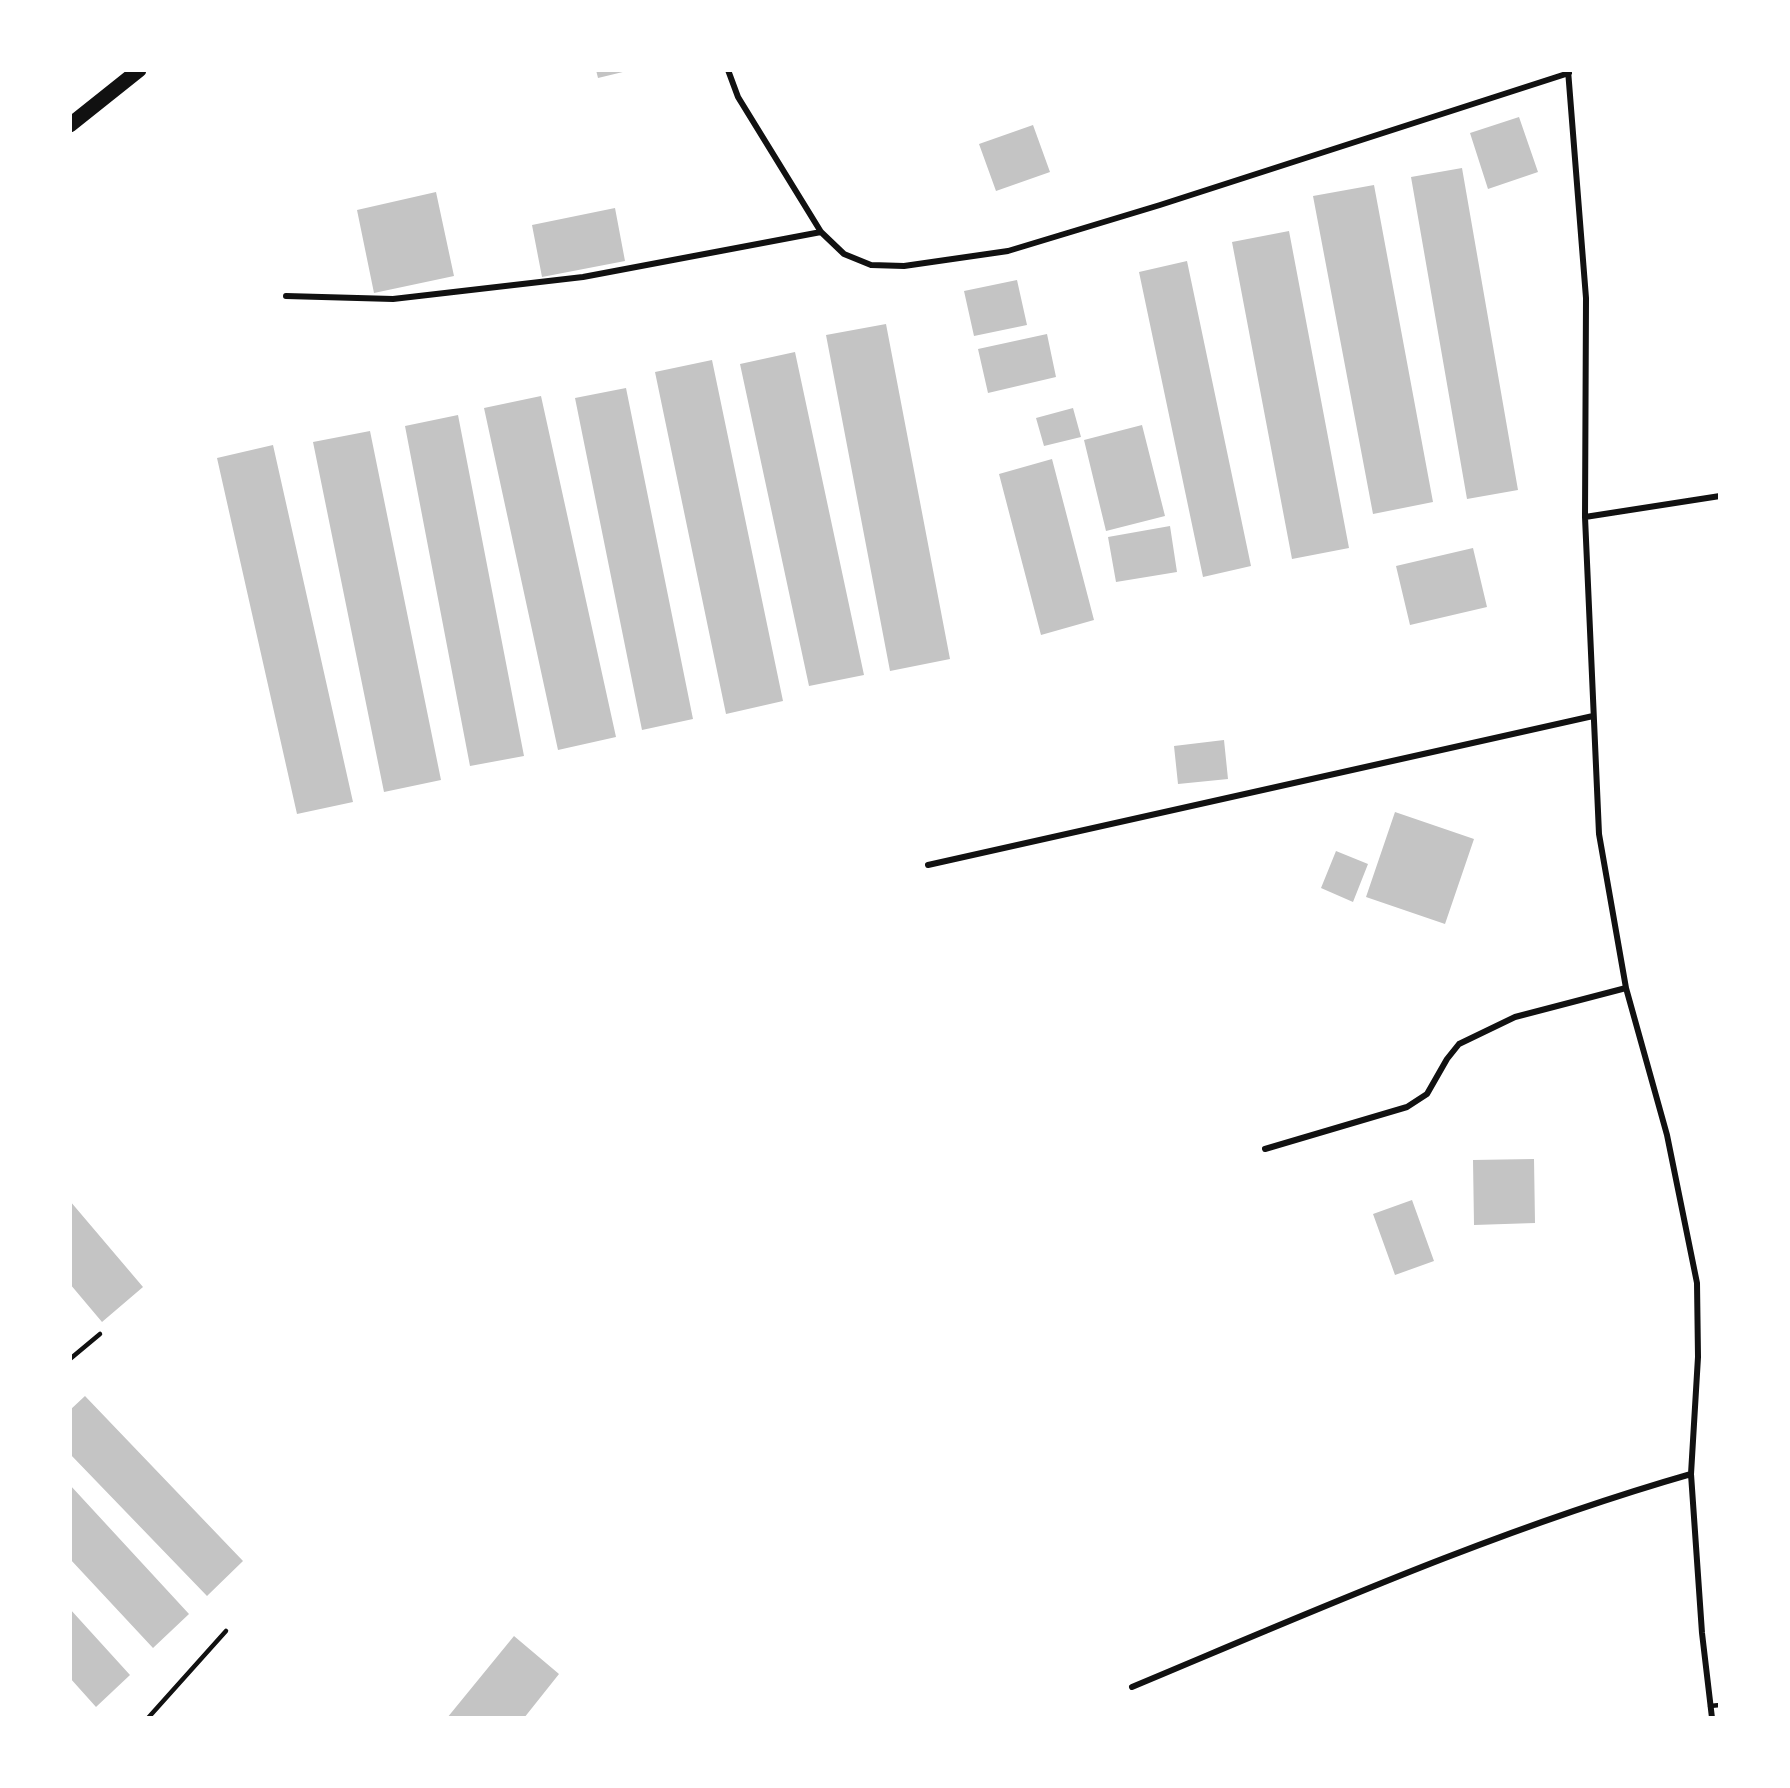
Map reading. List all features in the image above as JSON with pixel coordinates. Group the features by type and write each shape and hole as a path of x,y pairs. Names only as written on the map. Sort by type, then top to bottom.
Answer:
{"main road":[{"path":"70,125 138,70"}],"street":[{"path":"728,70 738,97 821,232 844,254 871,265 904,266 1008,251 1569,72 1586,298 1585,517 1599,834 1626,988 1667,1135 1697,1283 1698,1357 1691,1474 1702,1633 1712,1718"},
{"path":"286,296 393,299 583,277 821,232"},
{"path":"1585,517 1719,496"},
{"path":"928,865 1593,716"},
{"path":"1265,1149 1407,1107 1427,1094 1447,1059 1459,1044 1515,1017 1626,988"},
{"path":"1132,1687 1405,1572 1635,1490 1691,1474"}],"lane":[{"path":"70,1359 100,1334"},
{"path":"148,1718 226,1631"},
{"path":"1710,1706 1719,1705"}],"building":[{"path":"596,70 627,70 627,71 598,78"},
{"path":"1519,117 1538,172 1488,189 1470,133"},
{"path":"1033,125 1050,172 996,191 979,144"},
{"path":"1462,168 1518,490 1467,499 1411,177"},
{"path":"1374,185 1433,502 1373,514 1313,196"},
{"path":"436,192 454,276 374,293 357,210"},
{"path":"615,208 625,261 542,277 532,225"},
{"path":"1289,231 1349,548 1292,559 1232,242"},
{"path":"1187,261 1251,566 1203,577 1139,272"},
{"path":"1017,280 1027,325 974,336 964,291"},
{"path":"886,324 950,659 890,671 826,335"},
{"path":"1047,334 1056,377 988,393 978,349"},
{"path":"795,352 864,675 809,686 740,364"},
{"path":"712,360 783,701 726,714 655,372"},
{"path":"626,388 693,719 642,730 575,398"},
{"path":"541,396 616,737 558,750 484,408"},
{"path":"1073,408 1081,437 1044,446 1036,418"},
{"path":"458,415 524,756 470,766 405,426"},
{"path":"1142,425 1165,516 1106,531 1084,440"},
{"path":"370,431 441,780 384,792 313,442"},
{"path":"273,445 353,802 297,814 217,458"},
{"path":"1052,459 1094,620 1041,635 999,474"},
{"path":"1170,526 1177,572 1116,582 1108,537"},
{"path":"1473,548 1487,607 1410,625 1396,566"},
{"path":"1224,740 1228,779 1178,784 1174,746"},
{"path":"1395,812 1474,839 1445,924 1366,897"},
{"path":"1336,851 1368,864 1353,902 1321,888"},
{"path":"1534,1159 1535,1223 1474,1225 1473,1160"},
{"path":"1412,1200 1434,1261 1395,1275 1373,1214"},
{"path":"70,1201 143,1287 102,1322 70,1284"},
{"path":"85,1396 243,1561 207,1596 70,1454 70,1410"},
{"path":"70,1485 189,1614 153,1648 70,1559"},
{"path":"70,1609 130,1675 96,1707 70,1678"},
{"path":"514,1636 559,1674 524,1718 447,1718"}]}
